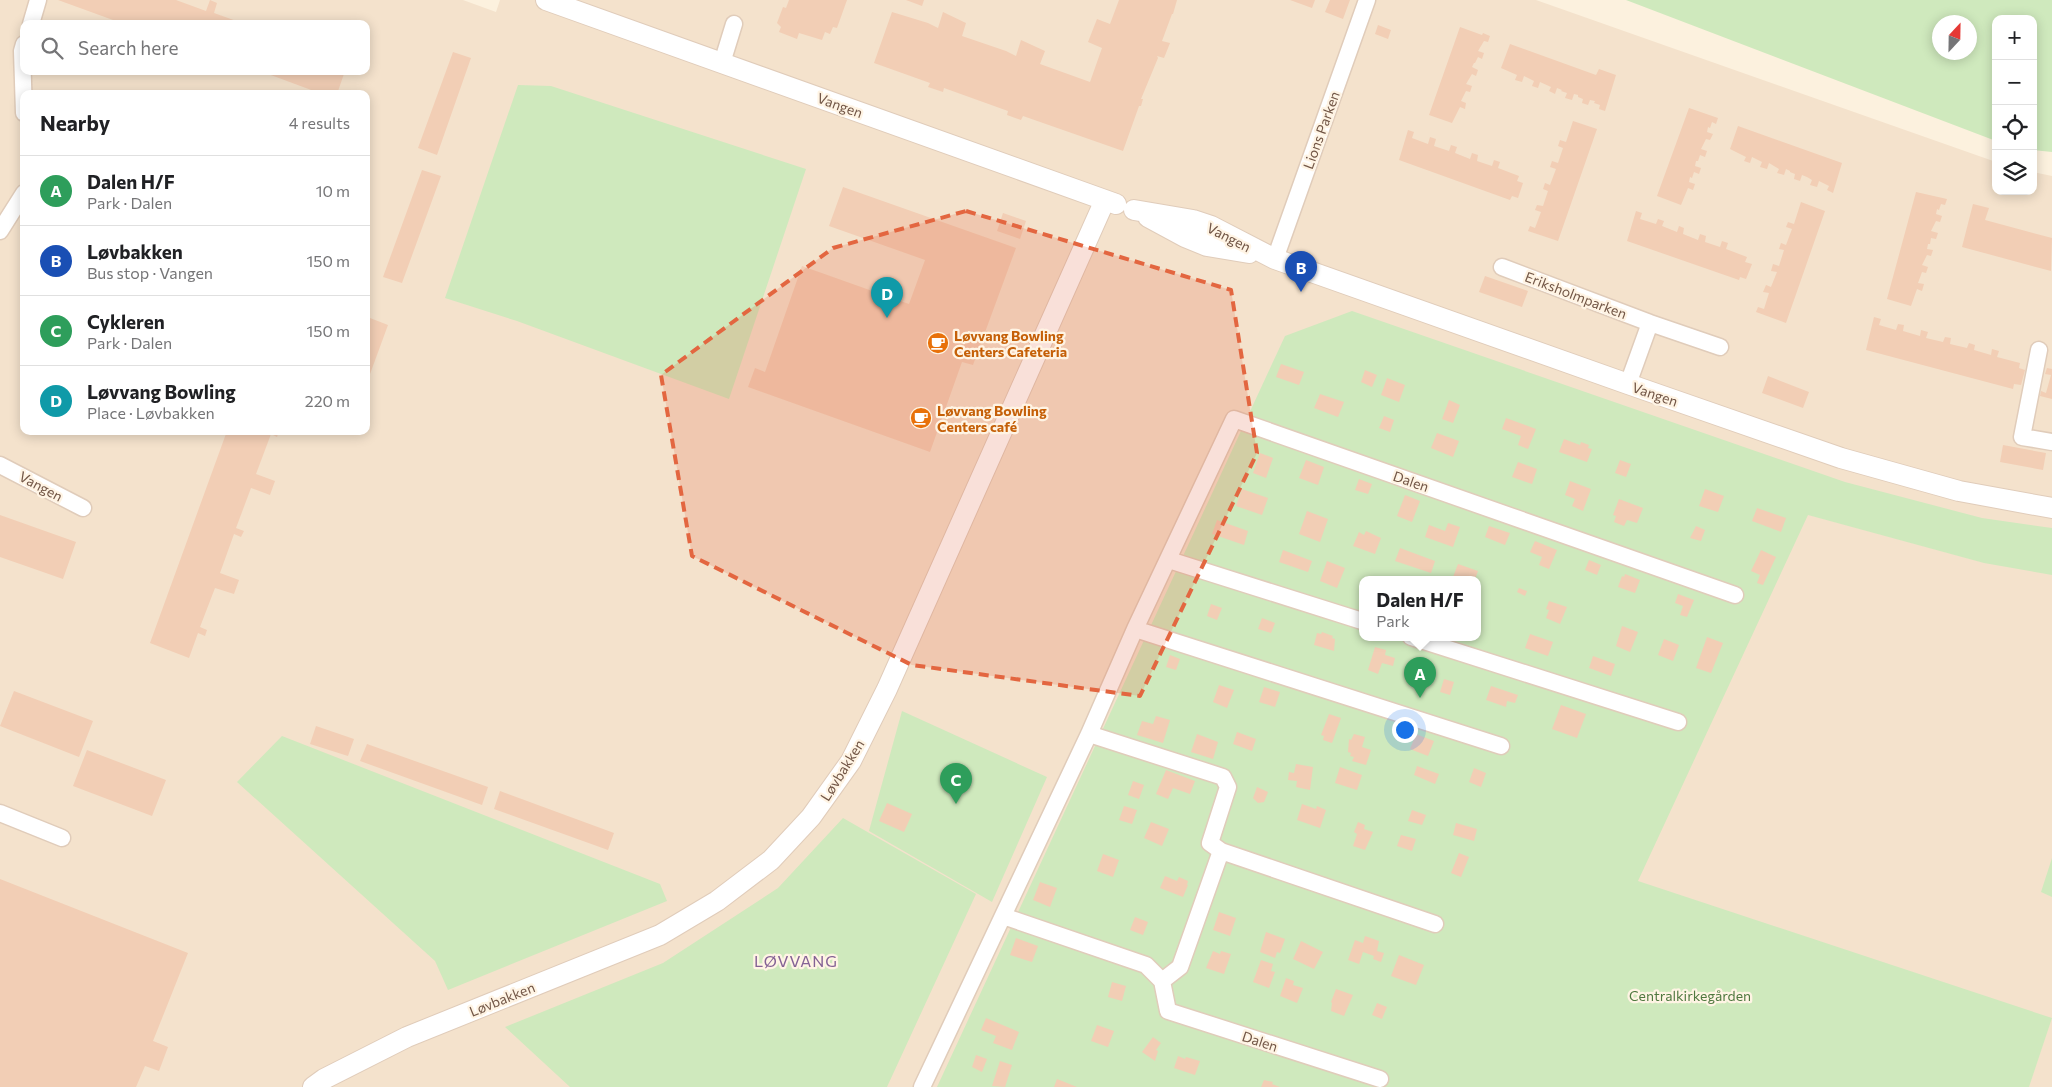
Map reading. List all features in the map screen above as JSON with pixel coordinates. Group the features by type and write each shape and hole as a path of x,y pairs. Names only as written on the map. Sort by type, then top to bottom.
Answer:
{"street":[{"path":"31,20 38,0"},
{"name":"Vangen","path":"546,0 1134,210 1185,237 1207,246 1270,257 1628,384 1850,460 1959,491 2052,508"},
{"name":"Lions Parken","path":"1270,257 1367,0"},
{"path":"722,63 734,24"},
{"path":"23,75 23,90"},
{"path":"0,231 20,199"},
{"name":"Løvbakken","path":"313,1087 324,1079 407,1037 660,935 717,901 771,860 812,817 851,761 886,690 1106,200"},
{"name":"Eriksholmparken","path":"1502,267 1650,323 1720,347"},
{"path":"1628,384 1650,323"},
{"path":"2039,350 2022,437 2052,442"},
{"name":"Dalen","path":"922,1087 1089,734 1135,629 1234,419 1735,595"},
{"name":"Vangen","path":"0,465 82,508"},
{"path":"1169,560 1359,620"},
{"path":"1135,629 1501,746"},
{"path":"1424,641 1678,722"},
{"path":"1089,734 1223,777 1228,786 1210,843 1221,851 1435,924"},
{"path":"0,814 62,838"},
{"path":"1003,916 1146,965 1162,982 1180,967 1221,851"},
{"name":"Dalen","path":"1162,982 1168,1011 1380,1080"}],"highlighted area":[{"path":"966,211 1231,290 1257,453 1140,696 912,665 692,556 661,375 833,248"}],"shaded area":[{"path":"0,0 463,0 496,12 500,0 1536,0 1992,161 1992,195 2037,195 2037,173 2052,176 2052,1087 0,1087"}],"green space":[{"path":"1626,0 2052,0 2052,152 2037,150 2037,15 1992,15 1992,139"},
{"path":"518,85 551,86 806,169 729,399 517,321 445,298"},
{"name":"Centralkirkegården","path":"1352,311 1845,482 1982,518 2052,528 2052,575 1984,563 1808,515 1638,881 2052,1018 2029,1087 937,1087 1285,336"},
{"path":"902,711 1047,777 992,902 869,831"},
{"path":"282,736 660,884 667,901 448,990 435,961 237,782"},
{"path":"843,818 976,894 887,1087 570,1087 505,1027 663,963 778,888"},
{"path":"2052,858 2052,897 2041,892"}],"building":[{"path":"58,0 176,0 206,11 210,0 217,3 214,13 234,20 113,20"},
{"path":"789,0 847,0 837,28 833,27 830,34 825,32 822,40 799,33 797,39 779,32 781,27 777,23 783,7 786,8"},
{"path":"906,0 924,0 922,6"},
{"path":"1119,0 1177,0 1162,41 1170,43 1164,58 1157,56 1158,58 1141,99 1143,99 1141,106 1139,106 1123,151 1023,116 1021,120 1007,115 1008,111 944,88 943,92 928,87 930,83 874,63 892,12 938,28 943,12 966,23 962,36 1016,56 1021,40 1045,51 1040,64 1090,82 1102,48 1088,42 1097,19 1110,24"},
{"path":"1290,0 1315,0 1312,8"},
{"path":"1330,0 1350,0 1343,19 1325,12"},
{"path":"1378,25 1391,30 1388,39 1375,34"},
{"path":"1460,27 1490,36 1488,42 1484,41 1478,51 1484,53 1482,59 1478,57 1472,67 1478,70 1476,76 1472,74 1466,84 1472,86 1470,92 1466,91 1461,101 1466,103 1465,109 1460,107 1452,123 1429,115"},
{"path":"1510,44 1596,75 1599,69 1616,75 1605,111 1599,109 1600,105 1594,103 1595,101 1590,100 1588,105 1582,103 1583,99 1578,97 1578,95 1574,94 1572,100 1565,98 1567,93 1562,90 1557,88 1555,94 1549,91 1551,87 1540,82 1538,88 1532,86 1534,81 1524,76 1522,82 1515,80 1517,75 1501,68"},
{"path":"453,52 471,58 437,155 418,148"},
{"path":"271,75 344,75 338,90 311,90"},
{"path":"1689,108 1718,118 1716,124 1712,122 1710,128 1708,127 1707,132 1713,134 1710,140 1706,139 1701,149 1707,151 1705,157 1700,155 1698,161 1696,161 1695,166 1701,168 1699,174 1694,172 1692,178 1690,177 1689,182 1695,184 1693,190 1688,188 1681,205 1657,196"},
{"path":"1573,121 1597,129 1558,241 1528,231 1530,226 1535,228 1541,212 1535,210 1537,205 1543,206 1548,191 1543,189 1545,183 1550,185 1556,169 1550,167 1552,161 1558,163 1563,148 1558,146 1560,140 1566,142"},
{"path":"1738,126 1842,163 1833,193 1827,190 1829,186 1819,181 1817,187 1810,185 1812,180 1802,175 1800,181 1794,179 1795,174 1786,169 1784,175 1777,173 1779,169 1769,163 1767,169 1760,167 1762,162 1752,157 1750,163 1744,161 1746,157 1730,149"},
{"path":"1408,130 1414,132 1412,138 1428,144 1430,137 1436,139 1434,146 1449,151 1451,145 1457,147 1455,153 1470,159 1472,153 1478,155 1477,161 1492,166 1494,160 1500,162 1498,168 1519,176 1517,181 1523,183 1518,198 1512,196 1510,200 1399,160"},
{"path":"422,170 441,176 402,283 383,277"},
{"path":"843,187 1016,248 973,365 962,362 930,452 748,387 755,368 765,372 802,266 909,304 925,260 829,226"},
{"path":"1916,192 1947,199 1945,205 1941,204 1939,210 1937,209 1936,214 1942,216 1940,222 1936,221 1931,231 1938,233 1936,239 1931,238 1930,244 1928,244 1927,249 1933,250 1931,256 1927,255 1922,265 1928,267 1926,273 1922,272 1918,283 1924,284 1922,291 1917,289 1911,306 1887,299"},
{"path":"1801,202 1825,211 1786,323 1756,312 1758,307 1764,309 1769,293 1763,292 1766,285 1771,287 1777,272 1771,271 1773,264 1779,266 1784,250 1779,249 1781,243 1786,245 1792,229 1786,227 1788,222 1794,224"},
{"path":"1973,204 1989,208 1985,220 2052,238 2051,271 1962,247"},
{"path":"1636,211 1642,213 1640,219 1656,224 1658,219 1664,221 1662,226 1677,232 1679,226 1684,228 1683,234 1698,240 1700,234 1706,236 1705,242 1720,247 1722,241 1728,243 1726,249 1747,257 1745,262 1752,264 1746,279 1740,277 1739,280 1627,241"},
{"path":"1003,213 1026,221 1020,239 997,231"},
{"path":"1485,276 1528,291 1522,307 1479,292"},
{"path":"1874,317 1881,319 1879,325 1896,330 1898,324 1904,325 1903,331 1920,336 1921,330 1928,332 1926,338 1943,342 1945,337 1951,338 1950,344 1967,348 1969,343 1975,345 1974,350 1991,355 1992,349 1999,351 1997,357 2020,363 2019,368 2025,370 2021,385 2014,384 2013,389 1866,350"},
{"path":"370,318 388,325 370,374"},
{"path":"1281,364 1304,372 1299,385 1276,377"},
{"path":"2047,368 2052,369 2052,399 2040,396 2041,391 2046,393 2051,375 2045,374"},
{"path":"1365,370 1377,375 1372,387 1361,382"},
{"path":"1768,376 1809,392 1803,408 1762,393"},
{"path":"1387,378 1405,385 1399,402 1381,395"},
{"path":"1320,394 1344,402 1338,417 1314,408"},
{"path":"1449,400 1460,405 1453,423 1442,419"},
{"path":"1384,416 1394,420 1390,432 1379,428"},
{"path":"1506,418 1536,429 1528,449 1518,445 1521,436 1502,429"},
{"path":"1437,433 1459,441 1453,457 1431,448"},
{"path":"226,435 271,435 256,474 275,481 270,495 251,488 236,528 244,531 241,537 234,534 220,573 239,580 234,594 215,588 200,627 207,630 205,636 198,633 189,658 150,643"},
{"path":"1564,439 1580,445 1581,442 1589,445 1588,448 1592,449 1587,462 1559,452"},
{"path":"2003,445 2046,453 2043,470 2000,462"},
{"path":"1260,453 1273,458 1266,478 1253,473"},
{"path":"1306,460 1324,467 1318,485 1299,478"},
{"path":"1620,460 1631,464 1626,477 1615,473"},
{"path":"1518,462 1537,469 1532,484 1512,477"},
{"path":"1359,479 1372,484 1368,494 1355,490"},
{"path":"1570,481 1591,489 1583,511 1572,506 1575,499 1565,495"},
{"path":"1242,489 1268,498 1262,515 1236,506"},
{"path":"1705,489 1724,496 1718,512 1699,506"},
{"path":"1405,495 1420,501 1412,522 1397,516"},
{"path":"1619,499 1643,508 1637,523 1627,520 1624,526 1614,522 1616,516 1613,515"},
{"path":"1757,508 1786,518 1781,532 1752,521"},
{"path":"1307,511 1328,519 1320,542 1299,534"},
{"path":"0,515 76,542 63,579 0,557"},
{"path":"1217,520 1248,531 1244,545 1212,534"},
{"path":"1448,523 1460,527 1453,547 1425,537 1429,525 1445,531"},
{"path":"1489,526 1510,533 1505,545 1485,537"},
{"path":"1696,526 1705,530 1701,541 1690,538"},
{"path":"1366,531 1381,538 1375,554 1353,546 1359,532 1364,535"},
{"path":"1535,541 1557,550 1549,569 1539,565 1542,557 1530,552"},
{"path":"1400,548 1435,561 1431,573 1395,561"},
{"path":"1283,550 1312,561 1308,572 1279,562"},
{"path":"1761,550 1776,557 1763,585 1757,583 1760,575 1751,571"},
{"path":"1589,560 1601,565 1597,575 1585,570"},
{"path":"1327,561 1345,568 1337,588 1320,581"},
{"path":"1458,564 1478,571 1476,576 1453,576"},
{"path":"1625,574 1640,580 1635,593 1618,587 1622,576 1624,577"},
{"path":"1519,588 1527,591 1525,596 1517,592"},
{"path":"1678,594 1694,600 1687,617 1680,615 1683,606 1675,603"},
{"path":"1549,601 1567,607 1560,624 1546,618 1549,610 1546,609"},
{"path":"1211,604 1222,608 1217,620 1207,616"},
{"path":"1262,618 1275,623 1271,633 1258,629"},
{"path":"1622,626 1638,632 1630,652 1616,646"},
{"path":"1322,632 1333,636 1332,638 1335,639 1334,651 1314,645 1317,633 1321,634"},
{"path":"1530,634 1553,642 1548,656 1525,648"},
{"path":"1707,637 1723,643 1711,673 1696,668"},
{"path":"1664,639 1679,645 1673,661 1658,655"},
{"path":"1375,647 1386,650 1385,655 1395,658 1393,666 1382,663 1378,674 1368,670"},
{"path":"1170,655 1180,659 1176,670 1166,667"},
{"path":"1593,656 1615,664 1611,676 1589,668"},
{"path":"1444,679 1454,682 1450,695 1440,692"},
{"path":"1219,685 1234,690 1227,708 1213,702"},
{"path":"1491,686 1518,695 1515,703 1507,701 1506,707 1486,700"},
{"path":"1264,687 1280,692 1275,707 1259,702"},
{"path":"14,691 93,721 79,757 0,726"},
{"path":"1561,705 1586,714 1577,738 1552,729"},
{"path":"1329,714 1341,718 1332,743 1323,740 1324,736 1321,735"},
{"path":"1156,716 1170,720 1163,743 1137,735 1142,721 1153,724"},
{"path":"316,726 354,739 348,756 310,744"},
{"path":"1237,732 1256,739 1252,751 1233,744"},
{"path":"1197,734 1218,742 1213,759 1191,752"},
{"path":"1354,734 1365,737 1362,747 1371,750 1366,765 1352,761 1354,757 1350,756 1351,753 1348,752 1349,739 1351,740"},
{"path":"1416,734 1434,741 1428,756 1410,749"},
{"path":"367,744 488,787 482,805 360,761"},
{"path":"87,750 166,780 152,816 73,786"},
{"path":"1296,764 1313,767 1310,790 1296,787 1297,781 1288,780 1289,772 1294,773"},
{"path":"1417,766 1439,774 1435,784 1414,775"},
{"path":"1340,767 1362,775 1357,790 1335,783"},
{"path":"1474,768 1486,773 1481,787 1469,782"},
{"path":"1166,770 1195,781 1190,794 1173,788 1168,799 1156,794"},
{"path":"1133,781 1144,785 1139,799 1128,795"},
{"path":"1257,787 1268,792 1264,802 1258,803 1253,798"},
{"path":"500,791 614,833 608,850 494,809"},
{"path":"887,803 912,814 904,832 879,821"},
{"path":"1302,804 1316,809 1317,806 1326,810 1320,828 1297,820"},
{"path":"1124,806 1137,810 1132,824 1119,820"},
{"path":"1412,810 1426,815 1422,825 1408,821"},
{"path":"1151,822 1169,829 1162,846 1144,838"},
{"path":"1358,822 1365,825 1364,829 1373,832 1365,850 1353,846 1357,834 1354,832"},
{"path":"1456,823 1477,829 1474,841 1453,835"},
{"path":"1401,835 1416,839 1412,851 1397,846"},
{"path":"1459,853 1469,857 1461,877 1451,873"},
{"path":"1103,854 1119,860 1113,877 1097,871"},
{"path":"1165,876 1177,881 1179,877 1188,881 1183,897 1160,888"},
{"path":"0,879 188,953 153,1041 168,1047 159,1071 145,1066 136,1087 0,1087"},
{"path":"1040,882 1057,888 1050,907 1033,900"},
{"path":"1219,912 1236,918 1230,936 1213,930"},
{"path":"1135,917 1148,922 1143,935 1130,930"},
{"path":"1266,932 1285,939 1280,953 1277,952 1275,958 1260,952"},
{"path":"1365,936 1379,941 1377,951 1384,953 1381,962 1373,959 1374,956 1363,952 1359,964 1348,960 1355,940 1363,943"},
{"path":"1016,938 1038,946 1032,962 1010,955"},
{"path":"1301,941 1323,952 1314,969 1293,959"},
{"path":"1213,951 1220,954 1221,951 1231,954 1224,974 1206,968"},
{"path":"1399,955 1424,965 1416,985 1391,976"},
{"path":"1261,960 1273,964 1271,971 1275,972 1269,988 1253,982"},
{"path":"1286,978 1294,981 1293,985 1303,988 1297,1003 1280,996"},
{"path":"1112,982 1126,986 1122,1001 1108,997"},
{"path":"1336,989 1353,995 1344,1016 1331,1011 1331,1002"},
{"path":"1377,1003 1387,1007 1382,1019 1372,1015"},
{"path":"986,1018 1019,1032 1012,1050 993,1043 996,1036 981,1030"},
{"path":"1097,1025 1114,1031 1108,1047 1091,1041"},
{"path":"1153,1037 1161,1043 1156,1050 1158,1051 1155,1061 1142,1052"},
{"path":"976,1055 987,1059 982,1072 972,1067"},
{"path":"1178,1056 1200,1061 1195,1075 1174,1068"},
{"path":"1000,1061 1012,1065 1005,1087 992,1086"},
{"path":"1057,1079 1077,1087 1054,1087"},
{"path":"1264,1080 1273,1082 1272,1084 1280,1087 1261,1087"}],"place":[{"name":"Løvbakken","path":"1301,292"},
{"name":"Løvvang Bowling","path":"887,318"},
{"name":"Løvvang Bowling Centers Cafeteria","path":"938,343"},
{"name":"Løvvang Bowling Centers café","path":"921,418"},
{"name":"Dalen H/F","path":"1420,698"},
{"name":"Cykleren","path":"956,804"}],"district":[{"name":"LØVVANG","path":"796,960"}]}
